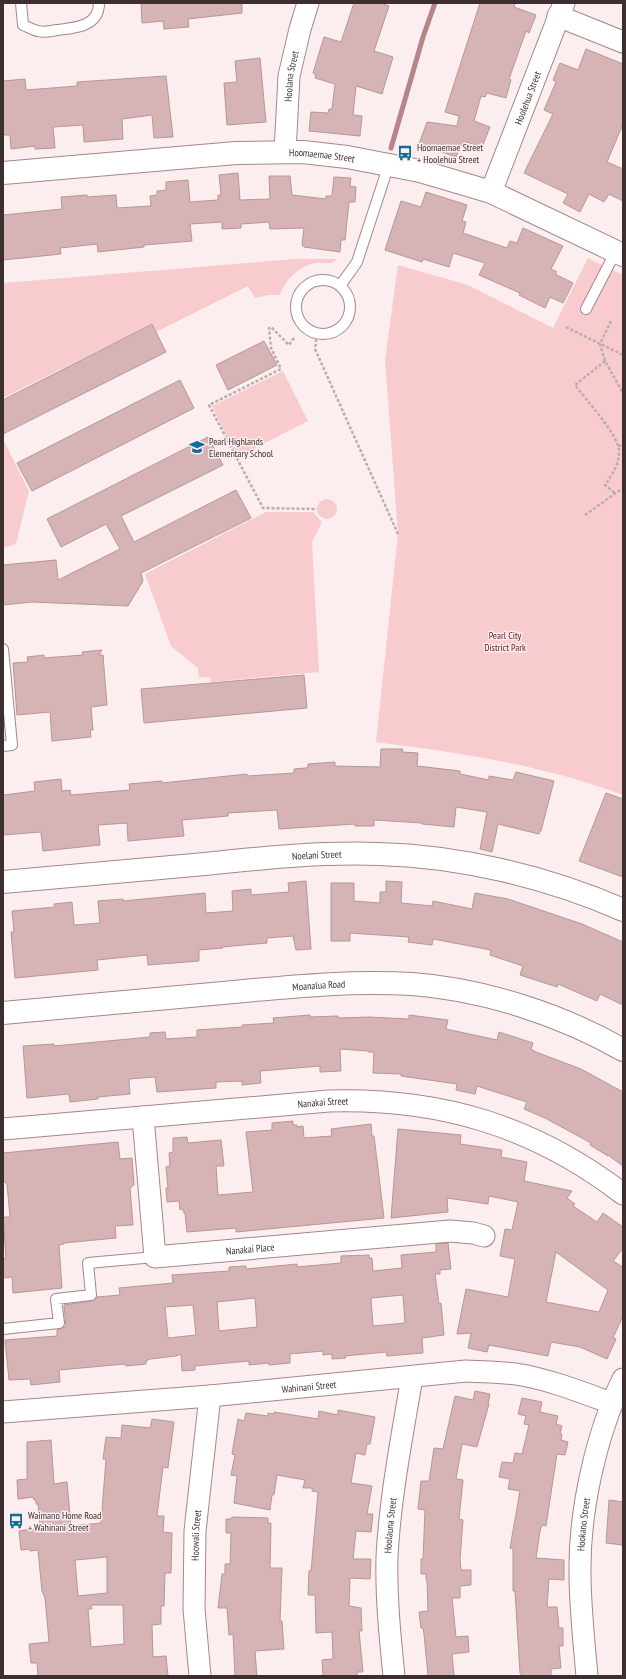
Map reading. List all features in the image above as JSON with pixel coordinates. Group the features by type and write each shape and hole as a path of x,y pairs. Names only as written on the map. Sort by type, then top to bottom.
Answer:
{"street":[{"name":"Hoolana Street","path":"285,152 289,76 308,3"},
{"path":"561,10 623,42"},
{"name":"Hoolehua Street","path":"491,192 561,10"},
{"name":"Hoomaemae Street","path":"3,173 236,153 303,152 389,164 420,171 491,192 620,253"},
{"name":"Noelani Street","path":"3,882 260,858 327,854 379,854 468,863 518,874 558,885 623,910"},
{"name":"Moanalua Road","path":"3,1013 343,983 412,984 444,988 511,1003 546,1014 579,1028 623,1050"},
{"name":"Nanakai Street","path":"3,1129 329,1101 378,1101 431,1108 472,1117 507,1128 537,1141 589,1170 623,1194"},
{"path":"143,1118 154,1257"},
{"name":"Nanakai Place","path":"154,1257 450,1231 473,1233 484,1236"},
{"name":"Wahinani Street","path":"3,1412 210,1396 466,1372 517,1374 541,1379 611,1403"},
{"name":"Hoolauna Street","path":"394,1676 387,1558 391,1506 412,1377"},
{"name":"Hookano Street","path":"587,1676 580,1572 582,1533 588,1488 611,1403 623,1379"},
{"name":"Hoowali Street","path":"200,1676 194,1609 195,1531 210,1396"}],"lane":[{"path":"21,3 23,26 39,32 79,28 86,25 97,13 99,3"},
{"path":"340,286 357,262 389,164"},
{"path":"586,309 620,253"},
{"path":"323,280 340,286 350,301 350,310 348,319 335,332 317,334 309,331 302,325 298,318 296,309 298,296 306,286 323,280"},
{"path":"3,649 12,745 3,746"},
{"path":"3,1328 58,1323 56,1298 91,1295 88,1263 154,1257"}],"path":[{"path":"611,321 600,344 604,361 623,393"},
{"path":"566,326 623,355"},
{"path":"294,338 289,345 270,327 271,348 281,369 209,405 263,508 317,509"},
{"path":"317,334 316,349 398,534"},
{"path":"604,361 575,386 615,437 618,446 618,460 614,471 604,485 615,493"},
{"path":"618,446 623,445"},
{"path":"585,515 623,488"}],"green space":[{"name":"Pearl City District Park","path":"588,258 623,275 623,795 563,776 501,761 376,742 398,534 385,360 398,265 468,285 553,328"},
{"path":"294,259 337,259 330,263 316,263 298,270 289,278 280,295 268,295 255,298 248,286 156,332 151,324 3,398 3,283"},
{"path":"283,371 308,421 237,457 212,406"},
{"path":"3,439 29,491 16,544 3,548"},
{"path":"327,499 334,502 337,509 334,516 327,519 320,516 317,509 320,502"},
{"path":"266,512 313,512 322,522 312,542 319,672 211,682 210,677 199,678 198,668 171,646 145,574"}],"building":[{"path":"141,3 242,3 242,13 188,19 189,27 164,29 163,21 142,23"},
{"path":"354,3 381,3 389,6 374,51 393,57 382,94 356,86 353,115 362,116 360,136 309,131 311,112 328,113 329,109 332,109 335,84 315,78 316,75 313,73 324,37 341,42"},
{"path":"480,3 515,3 514,7 536,15 529,33 526,31 509,79 511,80 506,98 487,93 485,97 481,96 474,121 490,127 482,147 467,142 466,146 461,145 456,157 419,144 427,122 457,126 459,116 445,112"},
{"path":"586,49 623,64 623,124 607,162 623,169 623,201 609,194 604,202 589,194 580,212 563,203 568,194 524,173 553,114 544,110 556,82 553,80 560,63 578,70"},
{"path":"260,58 266,122 227,125 224,83 237,82 235,61"},
{"path":"166,76 173,137 154,138 152,115 122,119 123,139 84,142 83,125 53,127 55,148 35,149 35,146 11,149 10,135 3,135 3,81 25,79 26,90 77,86 77,82"},
{"path":"238,173 240,200 270,199 269,176 290,176 292,195 326,199 326,196 332,196 334,177 351,178 350,186 356,187 355,202 349,202 345,240 341,240 340,252 304,247 302,245 304,228 270,229 269,222 241,224 241,228 222,229 222,222 190,224 192,241 144,245 144,247 98,252 97,244 60,248 61,254 3,260 3,215 62,209 61,197 87,195 87,197 116,195 117,208 151,206 150,196 157,195 157,191 166,190 166,182 188,180 190,202 218,200 218,195 221,195 219,175"},
{"path":"426,192 467,205 462,221 466,222 463,233 507,248 510,241 517,243 523,228 563,246 551,269 557,272 555,274 573,283 563,303 550,297 545,308 519,295 520,293 479,275 485,263 453,253 449,267 423,259 422,262 385,250 401,201 421,207"},
{"path":"152,324 166,352 3,434 3,400"},
{"path":"264,341 277,365 228,390 216,365"},
{"path":"180,380 194,408 32,491 17,463"},
{"path":"208,437 223,465 121,516 134,542 236,490 251,518 141,573 143,581 128,606 32,602 3,605 3,565 56,560 58,580 120,549 106,524 61,547 47,519"},
{"path":"102,650 99,655 103,655 107,705 91,707 93,730 90,730 91,737 52,741 50,712 17,715 13,663 28,662 27,657 44,655 44,658 83,655 82,652"},
{"path":"304,675 307,708 144,723 141,689"},
{"path":"381,749 403,749 402,752 418,753 417,766 460,771 460,774 489,780 489,776 513,780 516,772 554,781 541,831 539,834 498,824 492,852 480,849 487,812 456,807 454,827 374,820 374,826 355,826 355,824 279,829 277,810 228,813 228,816 182,820 184,836 128,841 127,823 98,825 100,845 43,851 41,832 3,835 3,795 35,791 34,782 61,779 62,791 70,790 71,795 130,790 129,784 162,781 162,783 247,774 247,776 294,773 294,769 306,768 308,767 308,764 335,762 335,766 380,767"},
{"path":"606,793 623,799 623,877 579,861"},
{"path":"306,881 311,949 296,950 293,936 267,938 267,943 199,950 199,961 148,965 147,955 97,960 98,970 15,978 11,932 14,932 12,911 55,907 54,904 72,902 74,925 100,923 98,901 123,899 123,901 205,893 206,913 233,911 232,891 251,889 251,895 289,892 288,883"},
{"path":"386,881 402,882 401,903 432,906 433,901 472,909 475,893 508,899 582,924 623,942 623,1005 600,994 597,1001 558,984 557,987 520,975 523,966 490,955 491,950 433,939 432,945 408,942 409,937 350,933 350,941 331,941 331,883 354,883 354,901 380,903 380,892 386,892"},
{"path":"310,1015 310,1017 338,1016 338,1018 369,1017 409,1019 409,1015 448,1020 446,1029 497,1040 499,1032 533,1043 531,1049 536,1052 581,1069 623,1092 623,1166 608,1155 590,1145 591,1143 545,1118 524,1109 527,1102 477,1086 475,1094 456,1090 457,1084 401,1076 401,1074 373,1073 374,1052 368,1051 340,1049 341,1071 320,1072 320,1066 260,1071 261,1083 242,1085 242,1081 216,1082 216,1088 157,1092 155,1077 129,1079 130,1094 98,1097 98,1099 70,1102 69,1094 27,1098 23,1046 54,1044 54,1046 150,1037 150,1033 165,1032 166,1039 197,1037 197,1030 274,1023 273,1018"},
{"path":"293,1121 293,1125 297,1125 297,1127 303,1126 304,1138 332,1136 331,1129 371,1124 372,1136 374,1136 384,1218 236,1232 236,1228 187,1232 185,1213 183,1209 180,1210 179,1201 167,1202 166,1188 168,1188 166,1167 170,1166 169,1153 173,1152 173,1138 187,1137 188,1143 221,1140 224,1166 216,1166 218,1195 253,1192 246,1132 272,1130 272,1123"},
{"path":"398,1129 461,1135 460,1144 502,1150 501,1157 527,1162 524,1181 572,1191 567,1198 575,1204 573,1206 597,1222 603,1213 623,1227 623,1248 613,1261 623,1267 623,1316 613,1338 616,1339 607,1359 580,1347 551,1342 548,1356 489,1345 487,1352 468,1348 471,1333 457,1334 466,1289 508,1297 515,1259 500,1256 505,1229 512,1230 518,1202 489,1196 488,1204 447,1198 448,1212 391,1218","holes":["556,1252 608,1290 599,1312 546,1302"]},
{"path":"118,1142 120,1159 132,1158 134,1185 130,1188 133,1225 115,1226 116,1238 64,1243 59,1245 62,1288 13,1293 12,1277 3,1278 3,1259 6,1258 3,1217 10,1217 7,1184 6,1182 3,1182 3,1153"},
{"path":"448,1243 451,1269 440,1270 440,1274 435,1274 439,1304 441,1303 444,1335 422,1338 423,1353 387,1356 386,1352 345,1356 346,1358 332,1359 332,1354 323,1355 323,1351 290,1354 290,1363 249,1365 249,1361 195,1366 195,1370 182,1371 181,1354 150,1359 146,1361 146,1364 126,1366 125,1364 59,1370 60,1382 31,1385 30,1379 9,1380 5,1340 57,1336 57,1330 66,1326 64,1305 92,1301 97,1297 120,1295 119,1288 173,1283 172,1275 229,1271 229,1267 246,1266 246,1269 297,1264 297,1267 341,1263 341,1256 369,1255 369,1258 372,1258 373,1271 402,1268 401,1255 436,1252 436,1244","holes":["403,1295 405,1323 373,1326 371,1298","255,1298 257,1327 219,1331 217,1302","193,1305 196,1335 168,1338 165,1307"]},
{"path":"475,1391 490,1394 489,1404 477,1447 462,1444 456,1479 463,1480 459,1519 463,1520 460,1559 461,1570 471,1570 471,1585 460,1586 460,1598 452,1598 456,1637 468,1636 469,1652 452,1654 454,1676 428,1676 424,1634 423,1628 421,1628 419,1612 428,1611 426,1574 421,1574 425,1510 418,1509 421,1481 429,1481 434,1448 443,1449 455,1396 473,1400"},
{"path":"522,1398 542,1402 540,1412 558,1416 556,1424 562,1426 560,1434 562,1434 561,1440 568,1442 565,1455 557,1454 546,1526 542,1525 540,1531 536,1558 564,1560 564,1580 549,1579 547,1607 557,1607 559,1628 563,1628 563,1646 559,1646 561,1668 551,1669 551,1676 522,1676 520,1673 515,1591 513,1591 513,1549 510,1548 520,1491 508,1489 510,1479 499,1477 502,1462 513,1463 515,1453 522,1454 529,1425 524,1424 526,1416 518,1414"},
{"path":"338,1410 375,1417 370,1444 367,1444 365,1455 356,1453 351,1483 372,1486 367,1514 373,1514 371,1532 356,1531 353,1559 371,1559 370,1579 350,1578 349,1606 361,1608 362,1631 359,1631 363,1672 357,1672 357,1676 323,1676 322,1660 333,1659 332,1632 316,1633 315,1595 308,1595 309,1571 311,1571 318,1492 312,1491 312,1488 303,1488 305,1480 277,1475 270,1510 234,1503 237,1476 231,1475 235,1455 232,1454 238,1419 244,1421 246,1413 268,1416 268,1413 274,1414 274,1412 318,1419 319,1411 338,1415"},
{"path":"152,1419 174,1422 168,1468 163,1467 157,1516 164,1516 163,1532 172,1533 171,1573 165,1573 164,1606 161,1606 161,1624 152,1625 153,1657 166,1656 168,1676 38,1676 37,1663 31,1663 29,1644 49,1642 45,1598 42,1591 38,1550 21,1550 19,1531 40,1528 38,1504 36,1504 36,1500 34,1500 33,1497 18,1499 17,1480 27,1479 27,1442 51,1440 54,1484 67,1482 71,1526 101,1523 106,1459 103,1459 106,1437 121,1438 122,1425 150,1428","holes":["107,1557 107,1593 78,1596 75,1560","91,1605 123,1605 124,1644 91,1647 88,1609 92,1609"]},
{"path":"609,1500 623,1502 623,1545 606,1543"},
{"path":"232,1517 268,1518 268,1523 271,1523 270,1568 282,1568 280,1621 282,1621 284,1649 255,1651 257,1676 235,1676 233,1634 229,1635 227,1608 218,1608 222,1574 225,1574 225,1564 230,1564 231,1533 226,1533 226,1519 231,1519"}],"waterway":[{"path":"391,148 423,37 435,3"}],"place":[{"name":"Hoomaemae Street + Hoolehua Street","path":"405,153"},
{"name":"Pearl Highlands Elementary School","path":"197,447"},
{"name":"Waimano Home Road + Wahinani Street","path":"16,1521"}]}
